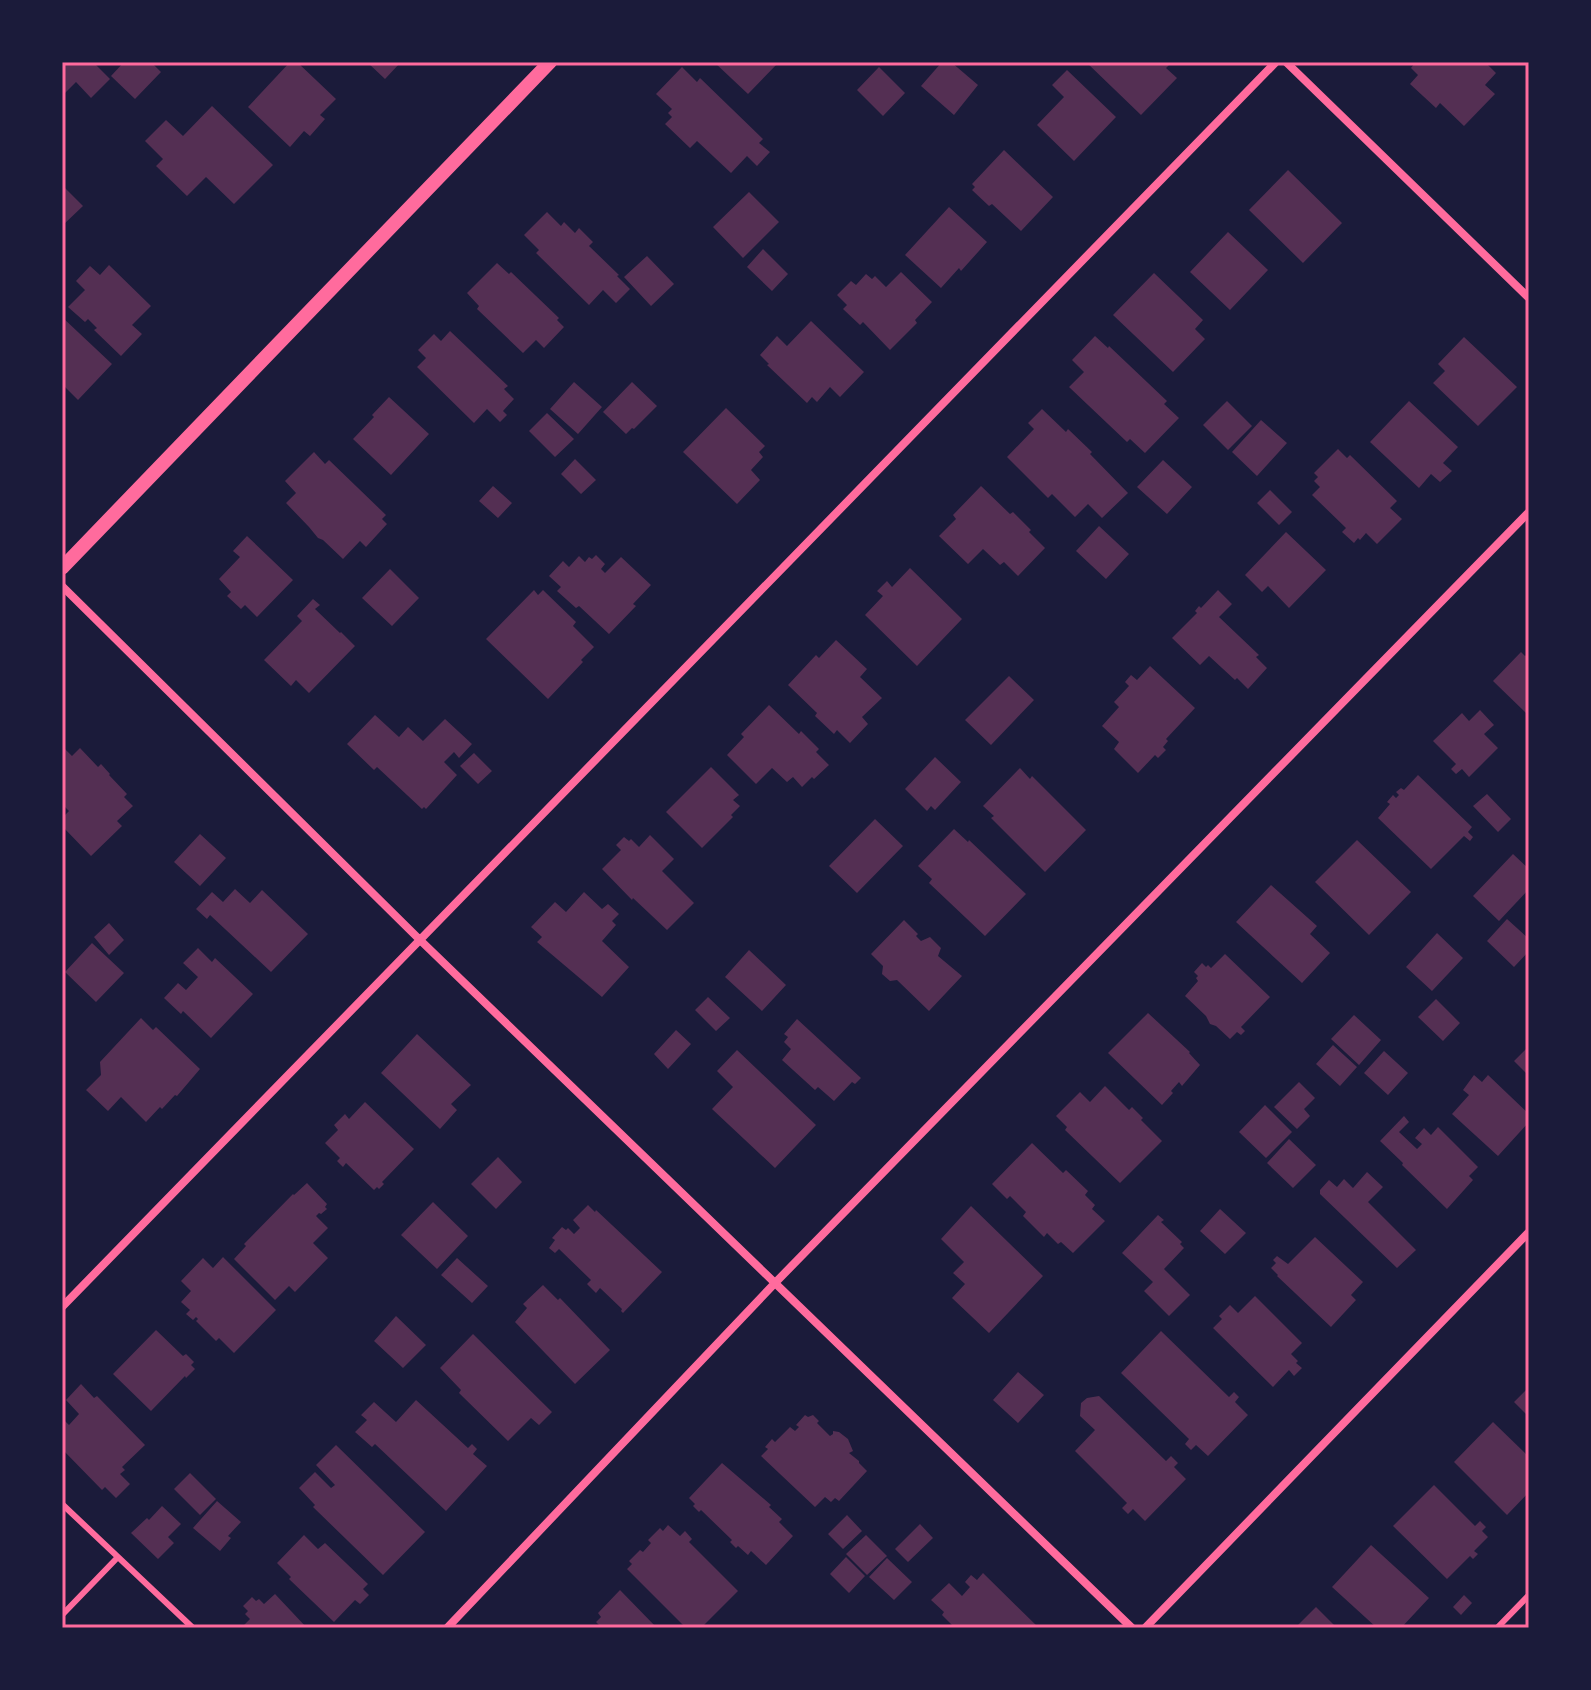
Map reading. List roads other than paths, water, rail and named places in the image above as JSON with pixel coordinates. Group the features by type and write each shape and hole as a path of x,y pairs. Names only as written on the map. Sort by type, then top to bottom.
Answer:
{"street":[{"path":"62,568 550,62"},
{"path":"62,1307 1276,62"},
{"path":"1286,62 1529,298"},
{"path":"447,1628 775,1283 1529,512"},
{"path":"62,586 419,939 1132,1628"},
{"path":"1145,1628 1529,1232"}],"lane":[{"path":"62,1504 193,1628"},
{"path":"62,1615 118,1557"},
{"path":"1497,1628 1529,1595"}]}
